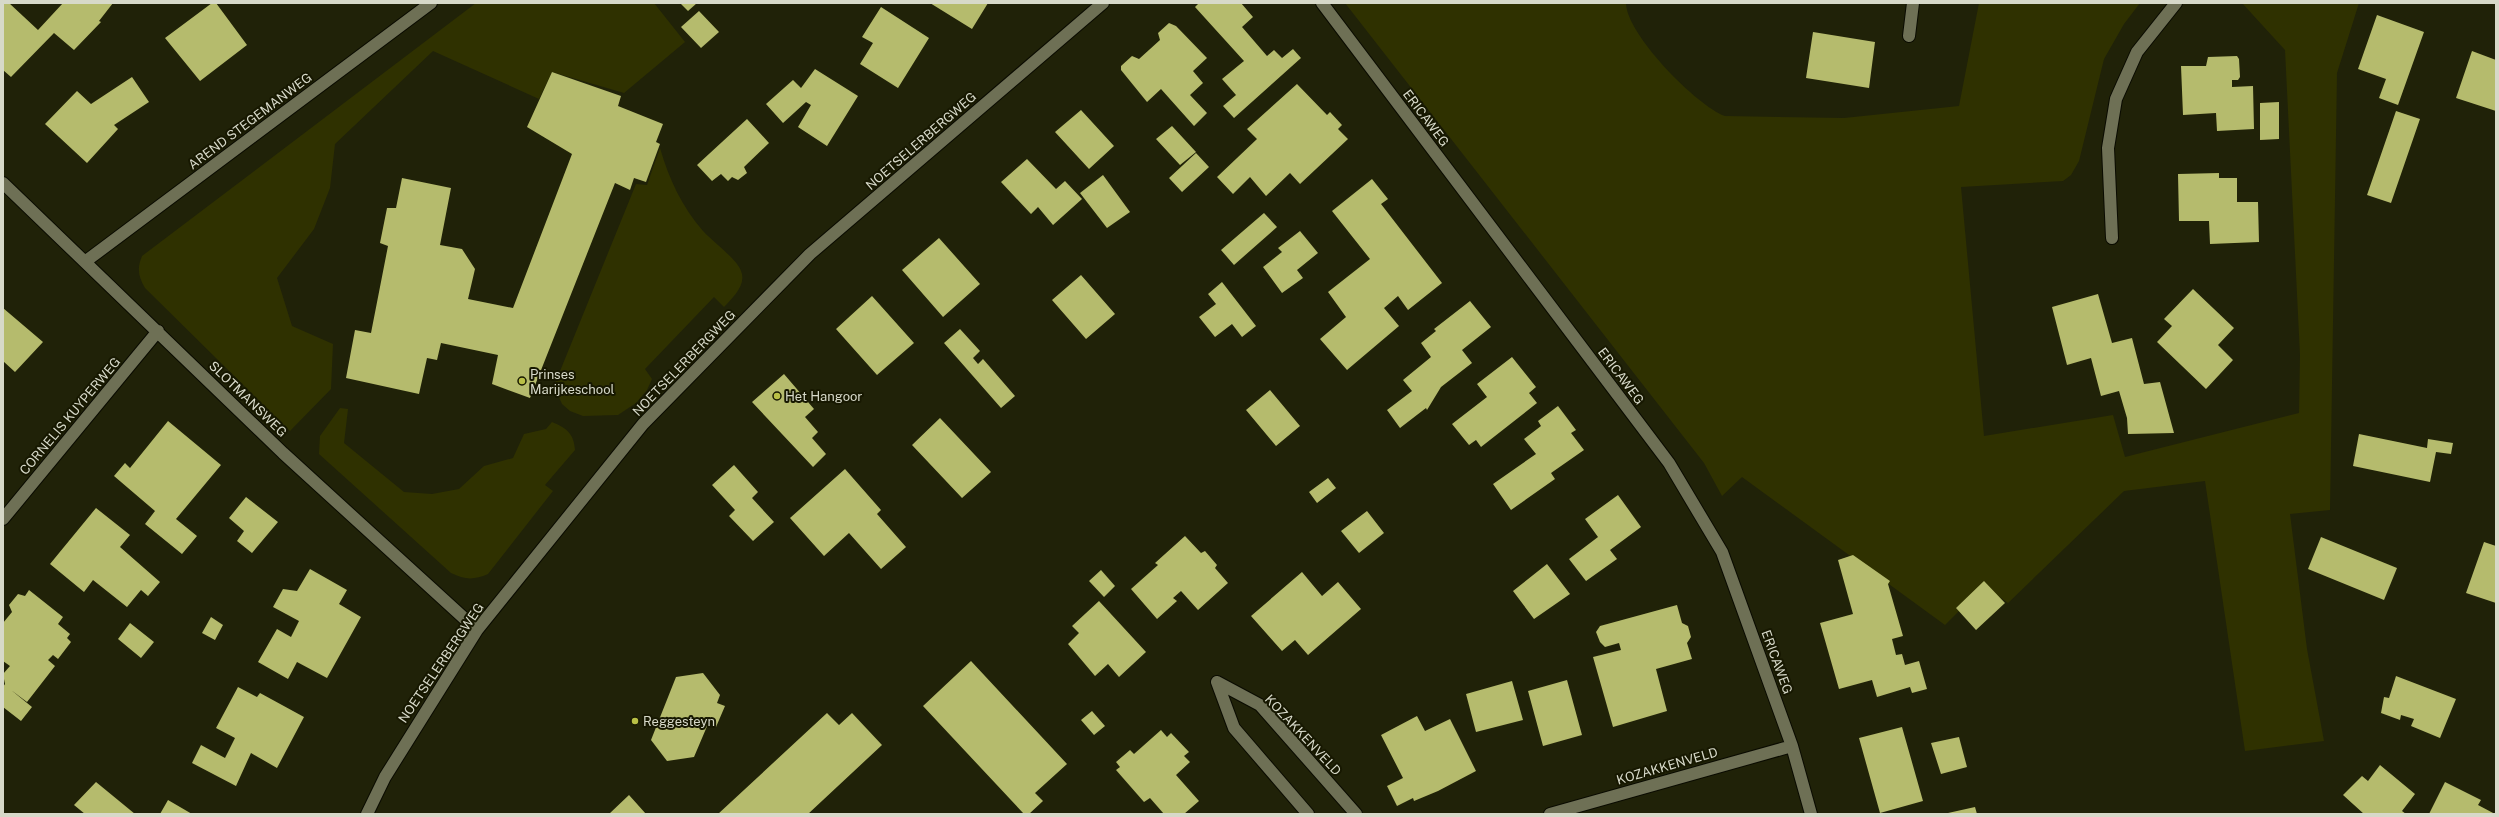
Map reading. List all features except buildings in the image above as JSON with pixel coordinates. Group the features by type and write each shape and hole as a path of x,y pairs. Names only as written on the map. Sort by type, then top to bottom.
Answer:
{"street":[{"name":"AREND STEGEMANWEG","path":"86,261 431,3"},
{"name":"NOETSELERBERGWEG","path":"366,814 385,777 477,630 643,424 799,266 1103,3"},
{"name":"ERICAWEG","path":"1322,3 1669,463 1722,552 1792,746 1811,814"},
{"path":"1909,36 1913,3"},
{"path":"2112,238 2108,148 2116,99 2137,52 2176,3"},
{"name":"SLOTMANSWEG","path":"3,183 86,261 283,453 477,630"},
{"name":"CORNELIS KUYPERWEG","path":"3,518 158,331"},
{"name":"KOZAKKENVELD","path":"1308,814 1234,728 1217,682 1260,704 1356,814"},
{"name":"KOZAKKENVELD","path":"1550,814 1792,746"}],"shaded area":[{"path":"476,3 654,3 685,42 624,93 552,72 539,99 433,51 335,144 330,188 314,229 277,278 292,326 333,344 331,389 290,431 145,288 139,272 139,264 142,256"},
{"path":"1345,3 1626,3 1629,16 1650,50 1681,84 1713,110 1725,116 1844,118 1959,106 1979,3 2140,3 2124,24 2104,59 2079,161 2071,175 2063,181 1961,187 1984,436 2113,415 2125,457 2299,413 2300,355 2285,50 2242,3 2359,3 2337,73 2330,510 2290,514 2307,649 2324,741 2245,751 2205,481 2124,491 2008,603 1984,586 1945,625 1742,477 1722,496 1704,463"},
{"path":"660,148 672,182 695,222 739,266 742,281 738,291 724,307 714,297 645,369 652,379 647,390 636,403 618,415 583,416 570,411 562,404 554,386 636,184 647,185"},
{"path":"340,408 348,409 344,443 404,492 432,494 459,489 484,466 513,458 524,434 546,429 552,422 569,432 573,440 575,450 545,485 553,491 488,574 474,578 465,578 451,573 319,454 320,436"}],"place":[{"name":"Prinses Marijkeschool","path":"522,381"},
{"name":"Het Hangoor","path":"777,396"},
{"name":"Reggesteyn","path":"635,721"}]}
